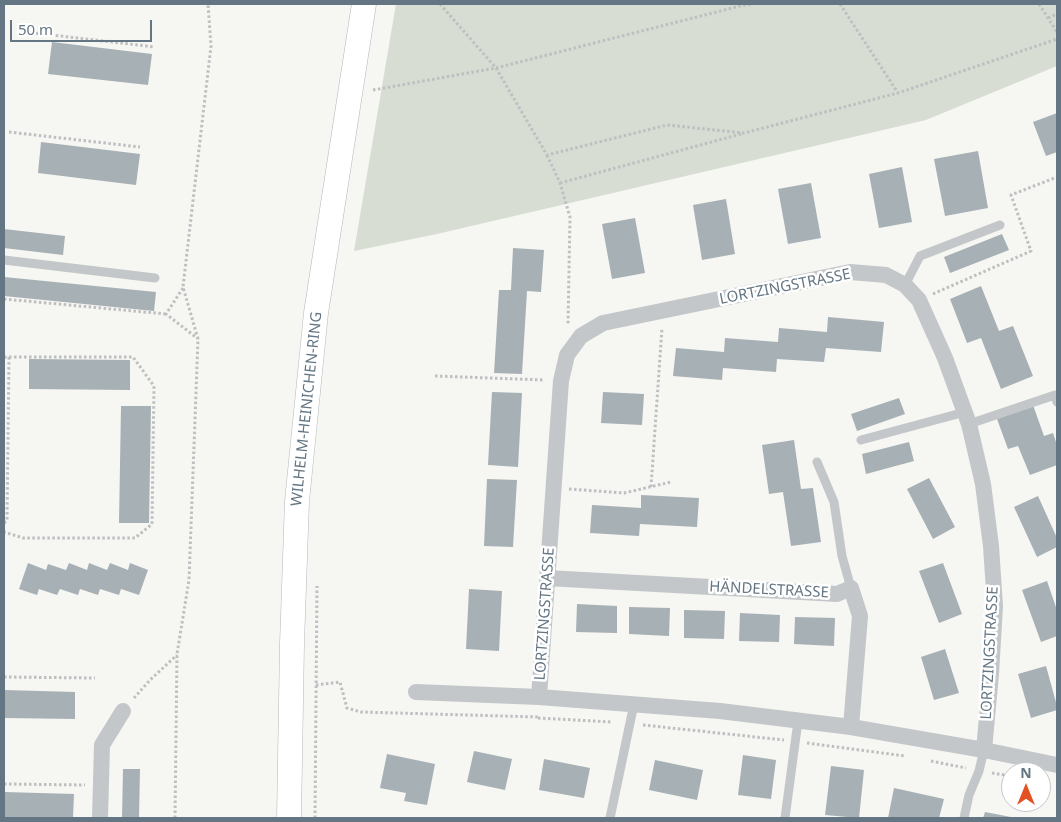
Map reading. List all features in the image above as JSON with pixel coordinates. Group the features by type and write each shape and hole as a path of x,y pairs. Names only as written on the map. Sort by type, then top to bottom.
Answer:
{"main road":[{"name":"WILHELM-HEINICHEN-RING","path":"289,818 297,500 316,312 364,4"}],"street":[{"name":"LORTZINGSTRASSE","path":"539,696 561,381 567,356 581,336 603,323 850,272 886,275 905,285 919,300 945,358 967,418 983,484 991,546 995,606 984,750"},
{"name":"HÄNDELSTRASSE","path":"547,578 837,594 850,588 860,616 851,727"},
{"path":"416,692 539,696 720,711 851,727 984,750 1057,765"},
{"path":"100,818 102,745 123,711"}],"lane":[{"path":"905,285 920,256 1000,225"},
{"path":"4,260 154,278"},
{"path":"861,440 967,418 1054,395 1057,402"},
{"path":"817,462 834,502 842,556 850,588"},
{"path":"610,818 634,704"},
{"path":"784,818 798,721"},
{"path":"964,818 984,750"}],"path":[{"path":"175,818 177,654 189,580 198,339 183,287 211,46 208,4"},
{"path":"440,4 496,68 547,155 560,183 570,217 567,356"},
{"path":"375,81 373,90 496,68 753,4"},
{"path":"840,4 898,93"},
{"path":"1039,4 1057,32"},
{"path":"1048,18 1057,14"},
{"path":"26,32 155,47"},
{"path":"560,183 898,93 1057,39"},
{"path":"547,155 667,125 744,134"},
{"path":"9,132 140,147"},
{"path":"919,300 1031,250 1011,196 1057,177"},
{"path":"166,314 183,287"},
{"path":"4,298 166,314 198,339"},
{"path":"651,486 663,311"},
{"path":"4,357 133,357 154,386 152,524 135,538 22,538 4,532"},
{"path":"4,523 7,521 9,357"},
{"path":"435,376 561,381"},
{"path":"554,487 624,493 672,482"},
{"path":"315,818 317,580"},
{"path":"123,711 150,680 177,654"},
{"path":"4,677 96,678"},
{"path":"316,685 340,682 346,708 361,712 630,723 795,741 909,757"},
{"path":"538,718 539,696"},
{"path":"927,760 1001,774"},
{"path":"4,784 101,785"}],"shaded area":[{"path":"396,4 1057,4 1057,66 926,120 437,234 354,251"}],"building":[{"path":"52,42 152,54 148,85 48,74"},
{"path":"1057,113 1057,152 1046,156 1033,122"},
{"path":"41,142 140,154 136,185 38,173"},
{"path":"978,151 988,208 945,216 934,159"},
{"path":"902,167 912,222 879,228 869,174"},
{"path":"811,183 821,238 788,244 778,189"},
{"path":"726,199 735,254 702,260 693,205"},
{"path":"635,218 645,273 612,279 602,224"},
{"path":"4,229 65,236 63,255 4,248"},
{"path":"1002,234 1009,250 950,273 944,257"},
{"path":"513,248 544,250 541,292 527,291 522,374 494,373 499,290 511,290"},
{"path":"4,277 156,292 154,311 4,296"},
{"path":"981,286 999,331 1013,326 1033,376 1001,389 981,338 967,343 950,299"},
{"path":"828,317 884,322 881,352 826,348 824,362 777,359 776,372 723,368 722,380 673,376 676,348 724,352 725,338 778,342 779,328 827,332"},
{"path":"29,359 130,360 130,390 29,389"},
{"path":"492,392 522,393 518,467 488,465"},
{"path":"603,392 644,394 642,425 601,423"},
{"path":"899,398 905,414 857,431 851,414"},
{"path":"1033,405 1044,436 1053,433 1057,445 1057,465 1030,475 1018,446 1008,449 997,419"},
{"path":"121,406 151,406 149,523 119,523"},
{"path":"794,440 801,489 813,488 821,542 791,546 783,492 769,494 762,445"},
{"path":"909,442 914,461 866,474 862,454"},
{"path":"929,478 955,527 933,539 907,489"},
{"path":"487,479 517,480 513,547 484,546"},
{"path":"641,495 699,498 697,527 640,524 639,536 590,533 592,505 641,508"},
{"path":"1038,496 1057,538 1057,547 1037,557 1014,507"},
{"path":"28,563 46,570 48,564 66,570 69,563 87,570 89,563 107,570 110,563 128,570 130,563 148,570 139,595 121,589 119,595 100,589 98,595 80,589 78,595 60,589 57,595 39,589 37,595 19,589"},
{"path":"943,563 962,614 939,623 919,571"},
{"path":"1047,581 1057,610 1057,636 1041,642 1022,590"},
{"path":"469,589 502,591 499,651 466,649"},
{"path":"577,604 617,606 617,633 576,632"},
{"path":"629,607 670,608 669,636 629,634"},
{"path":"684,610 725,611 724,639 684,638"},
{"path":"740,613 780,615 779,642 739,641"},
{"path":"795,617 835,618 834,646 794,644"},
{"path":"945,649 959,693 934,700 921,657"},
{"path":"1046,666 1057,710 1031,718 1018,674"},
{"path":"4,690 75,692 75,719 4,718"},
{"path":"474,751 512,759 505,790 467,782"},
{"path":"387,754 435,764 427,805 404,801 406,793 380,788"},
{"path":"743,755 776,760 771,799 738,795"},
{"path":"544,759 590,768 584,798 539,790"},
{"path":"655,760 703,770 697,800 649,790"},
{"path":"831,766 864,770 859,818 825,815"},
{"path":"123,769 140,769 139,818 122,818"},
{"path":"894,788 944,799 939,818 888,818"},
{"path":"4,792 74,794 73,818 4,818"},
{"path":"985,812 1011,817 1011,818 983,818"}]}
